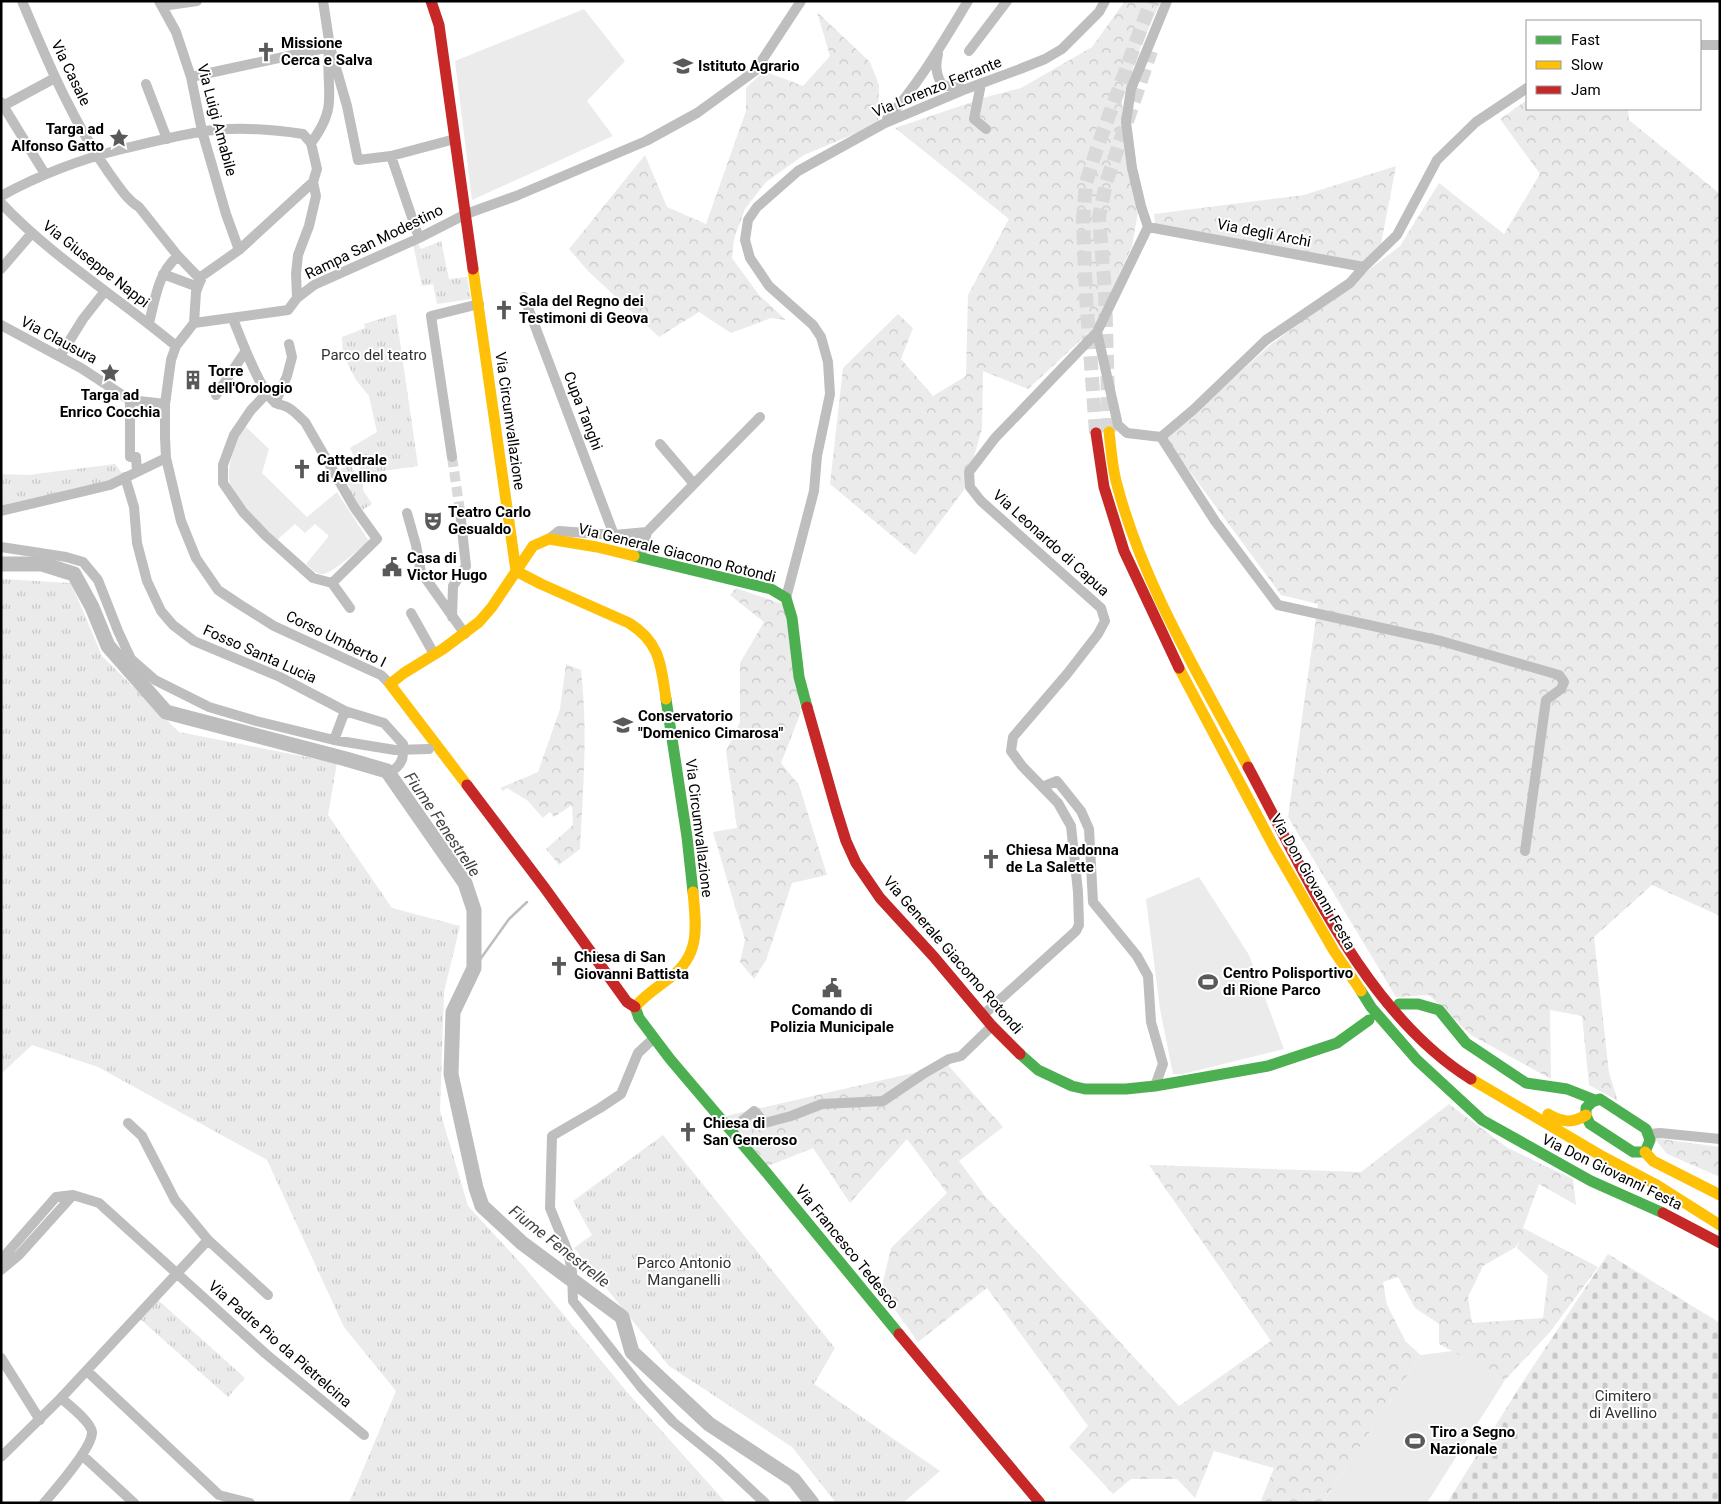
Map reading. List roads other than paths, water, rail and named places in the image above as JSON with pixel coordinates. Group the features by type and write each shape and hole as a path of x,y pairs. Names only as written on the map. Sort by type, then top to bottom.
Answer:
{"street":[{"name":"Via Casale","path":"22,1 54,78 96,155 131,202 139,207 200,284"},
{"path":"160,4 197,1"},
{"path":"323,1 330,46 347,106 358,160 390,156 455,138"},
{"name":"Via Circumvallazione","path":"430,1 439,25 516,571 629,623 642,631 651,640 661,664 690,866 696,930 690,955 684,965 643,998 635,1007"},
{"name":"Rampa San Modestino","path":"194,323 288,310 297,298 314,284 419,238 466,214 516,196 646,141 697,113 755,71 801,1"},
{"path":"883,124 903,102 968,1"},
{"path":"969,51 1007,1"},
{"name":"Via Lorenzo Ferrante","path":"786,598 814,491 817,456 830,394 828,362 821,337 813,325 769,286 750,258 745,240 748,220 757,207 798,171 883,124 1037,62 1062,48 1099,12 1106,1"},
{"path":"1167,1 1131,89 1126,122 1132,168 1148,227 1097,332 1118,425 1127,433 1161,437 1193,410 1266,340 1350,283 1397,235 1438,160 1476,122 1526,89"},
{"name":"Via Luigi Amabile","path":"160,4 176,32 191,77 202,131 226,214 239,250"},
{"path":"1701,45 1719,44"},
{"path":"191,77 330,46"},
{"path":"311,143 321,129 330,102 328,64 330,46"},
{"path":"939,48 936,62 937,76 942,85 966,90"},
{"path":"45,174 2,105 54,78"},
{"path":"146,84 167,139"},
{"path":"981,84 974,119 986,129"},
{"path":"1,196 45,174 96,155 202,131 256,129 304,134 311,143 317,169 313,182 316,196 309,226 298,255 296,274 297,298"},
{"path":"390,156 419,238"},
{"path":"176,346 194,323 202,276 239,250 313,182"},
{"name":"Via Giuseppe Nappi","path":"1,203 32,233 176,346"},
{"name":"Via degli Archi","path":"1148,227 1364,267"},
{"path":"1,269 32,233"},
{"path":"148,323 163,274 170,262 178,256"},
{"path":"163,274 200,284"},
{"path":"60,356 83,319 105,291"},
{"name":"Cupa Tanghi","path":"524,297 614,535"},
{"path":"452,457 431,316 479,304"},
{"path":"233,318 245,352 267,393 275,403 286,406 294,411 305,422 354,507 377,539 332,583"},
{"name":"Via Clausura","path":"1,325 105,380 130,400"},
{"name":"Via Leonardo di Capua","path":"984,1015 1076,931 1078,925 1078,892 1071,826 1058,803 1022,766 1011,751 1013,737 1067,674 1098,634 1105,621 1101,608 981,501 970,487 969,472 995,438 1097,332"},
{"path":"275,403 292,357 289,344"},
{"name":"Corso Umberto I","path":"176,346 171,360 165,404 166,458 184,530 196,558 218,590 274,626 381,675 390,684 433,748 544,887 627,1002 635,1007"},
{"path":"216,395 245,352"},
{"path":"267,393 250,410 234,435 223,465 223,483 243,512 266,536 312,578 332,583 350,608"},
{"path":"137,471 136,458 130,457 130,400 165,404"},
{"path":"641,558 647,532 760,417"},
{"name":"Via Don Giovanni Festa","path":"1109,432 1116,480 1139,553 1170,621 1324,907 1352,956 1390,1006 1415,1034 1451,1067 1600,1155 1655,1184 1720,1225"},
{"name":"Via Don Giovanni Festa","path":"1096,433 1106,493 1124,551 1144,596 1183,676 1274,847 1334,951 1371,1007 1418,1060 1482,1120 1591,1181 1670,1216 1720,1243"},
{"path":"1161,437 1215,520 1278,605 1441,641 1559,675 1564,682 1561,689 1546,700 1525,851"},
{"path":"660,444 694,484"},
{"path":"1,511 110,485 166,458"},
{"name":"Fosso Santa Lucia","path":"125,477 134,507 137,542 147,582 161,612 194,641 287,680 345,711 384,723 403,744 404,757 402,763 396,768"},
{"path":"452,617 453,586 466,566 460,511"},
{"path":"407,513 416,544 420,572 465,634"},
{"path":"390,684 465,634 479,622 488,612 533,546 549,539 559,531 614,535 647,532"},
{"name":"Via Generale Giacomo Rotondi","path":"549,539 597,547 770,589 786,598 792,618 799,677 836,810 846,841 856,863 880,898 992,1026 1038,1070 1072,1086 1085,1089 1126,1089 1155,1086 1268,1066 1328,1047 1369,1020"},
{"path":"1,547 66,557 83,562 98,580 131,659 155,680 209,707 256,721 334,740 395,750 433,748"},
{"path":"411,613 434,654"},
{"path":"334,740 345,711"},
{"path":"1042,787 1057,781 1081,811 1089,828 1093,902 1137,956 1148,976 1151,1022 1163,1064 1155,1086"},
{"path":"1399,1004 1418,1004 1438,1010 1447,1018 1466,1043 1526,1083 1567,1089 1594,1100"},
{"name":"Via Francesco Tedesco","path":"635,1007 639,1018 670,1059 1040,1503"},
{"path":"731,1130 754,1111 765,1123 791,1116 822,1104 883,1101 949,1059 962,1056 992,1026"},
{"path":"654,1038 638,1054 621,1094 552,1136 550,1208 568,1252 572,1272 573,1301 640,1386 674,1422 717,1458 765,1503"},
{"path":"1480,1085 1525,1101 1562,1122 1571,1123 1586,1116"},
{"path":"1645,1152 1651,1140 1646,1128 1600,1099 1589,1103 1585,1109 1589,1123 1633,1152 1645,1152 1654,1161 1720,1195"},
{"path":"128,1123 142,1136 175,1200 208,1240 268,1295"},
{"path":"1650,1134 1660,1133 1720,1139"},
{"path":"1,1260 56,1197 73,1195"},
{"path":"1,1270 19,1255 73,1195"},
{"name":"Via Padre Pio da Pietrelcina","path":"73,1195 99,1203 266,1354 364,1436"},
{"path":"1,1458 87,1371 208,1240"},
{"path":"1,1358 40,1420"},
{"path":"87,1371 219,1495 250,1503"},
{"path":"44,1503 82,1455 90,1441 92,1432 88,1424 61,1398"},
{"path":"82,1455 134,1503"}],"waterway":[{"name":"Fiume Fenestrelle","path":"1,564 42,564 74,574 92,607 108,646 166,712 387,771 465,883 474,910 474,968 453,1012 451,1074 476,1188 482,1206 522,1243 622,1317 632,1352 709,1424 794,1480 812,1503"},
{"path":"474,968 509,919 527,902"}],"tunnel":[{"path":"1096,433 1086,295 1083,220 1086,183 1151,1"},
{"path":"1109,432 1105,292 1099,217 1106,183 1151,51"},
{"path":"452,457 460,511"}],"place":[{"name":"Missione Cerca e Salva","path":"266,52"},
{"name":"Istituto Agrario","path":"683,66"},
{"name":"Targa ad Alfonso Gatto","path":"119,138"},
{"name":"Sala del Regno dei Testimoni di Geova","path":"504,310"},
{"name":"Targa ad Enrico Cocchia","path":"110,373"},
{"name":"Torre dell'Orologio","path":"193,380"},
{"name":"Cattedrale di Avellino","path":"302,469"},
{"name":"Teatro Carlo Gesualdo","path":"433,521"},
{"name":"Casa di Victor Hugo","path":"392,567"},
{"name":"Conservatorio \"Domenico Cimarosa\"","path":"623,725"},
{"name":"Chiesa Madonna de La Salette","path":"991,859"},
{"name":"Chiesa di San Giovanni Battista","path":"559,966"},
{"name":"Centro Polisportivo di Rione Parco","path":"1208,982"},
{"name":"Comando di Polizia Municipale","path":"832,988"},
{"name":"Chiesa di San Generoso","path":"688,1132"},
{"name":"Tiro a Segno Nazionale","path":"1415,1441"}],"park label":[{"name":"Parco del teatro","path":"374,355"},
{"name":"Parco Antonio Manganelli","path":"684,1272"},
{"name":"Cimitero di Avellino","path":"1623,1404"}]}
